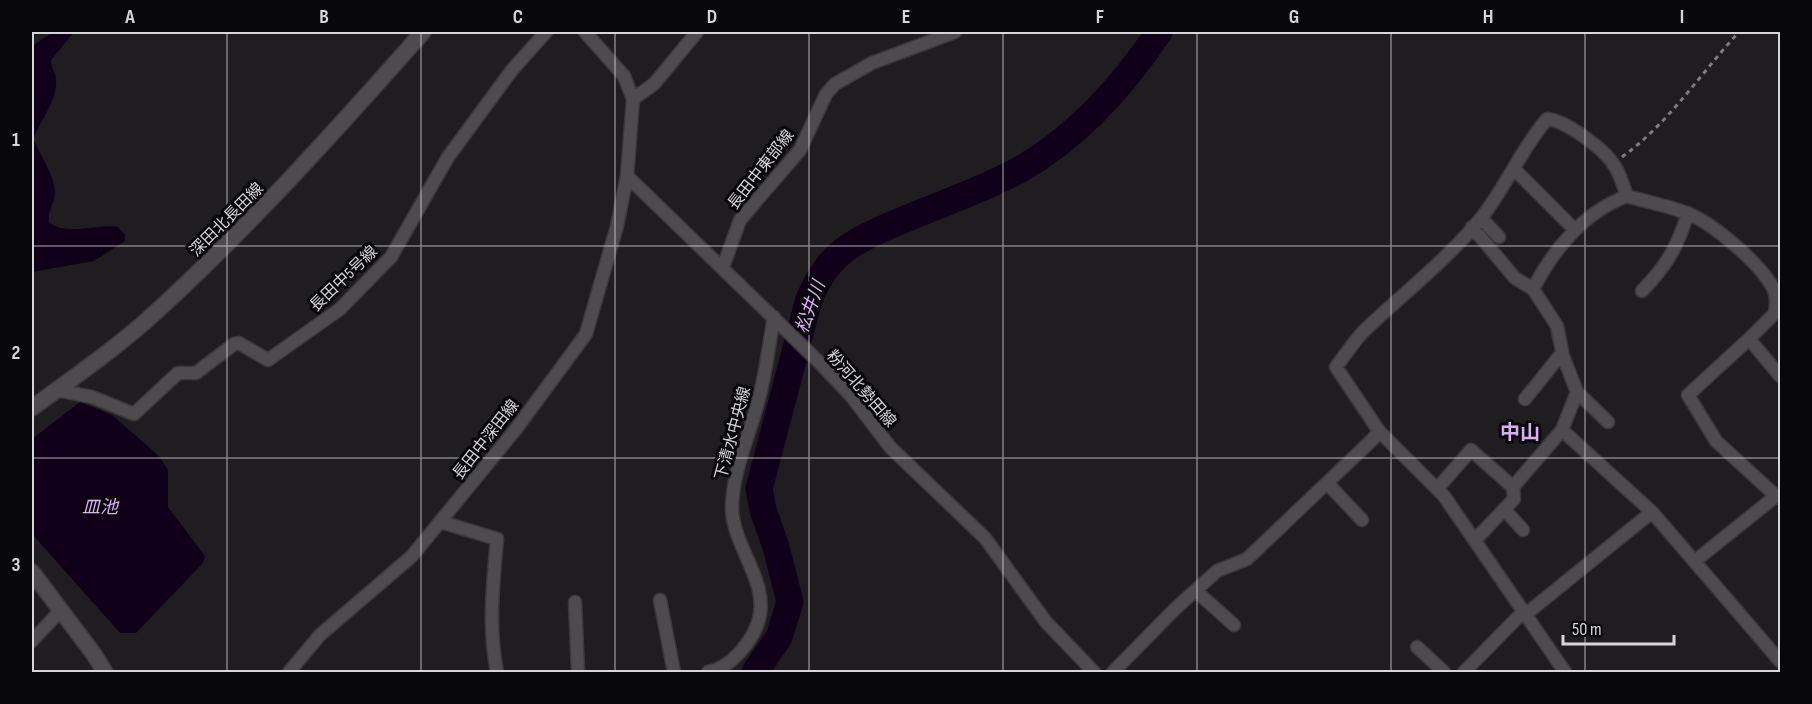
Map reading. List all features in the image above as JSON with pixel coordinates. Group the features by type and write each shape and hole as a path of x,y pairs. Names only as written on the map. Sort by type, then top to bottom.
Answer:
{"street":[{"name":"深田北長田線","path":"32,408 157,311 258,213 423,32"},
{"name":"長田中5号線","path":"57,390 92,397 134,414 178,373 196,374 234,344 239,343 268,360 306,335 340,309 390,257 448,157 512,70 546,32"},
{"path":"585,32 624,76 633,99 627,176"},
{"path":"633,99 654,84 697,32"},
{"name":"長田中東部線","path":"723,267 740,220 800,150 826,94 835,84 872,63 956,32"},
{"path":"1565,672 1475,540 1437,489 1378,431 1336,367 1366,329 1390,309 1476,223 1515,170 1536,132 1547,118 1557,120 1583,137 1613,164 1627,196"},
{"path":"1515,170 1575,230"},
{"name":"粉河北勢田線","path":"627,176 819,362 852,397 890,447 985,538 1046,622 1094,672"},
{"name":"長田中深田線","path":"289,672 320,635 412,555 441,522 516,429 586,333 617,226 627,176"},
{"path":"1533,289 1543,268 1575,230 1627,196 1688,213 1711,225 1728,238 1774,291 1775,313 1688,395 1716,441 1776,496 1695,561"},
{"path":"1642,291 1671,258 1679,243 1688,213"},
{"path":"1476,223 1499,237"},
{"path":"1476,223 1515,278 1533,289 1557,326 1562,353 1577,392 1608,422"},
{"name":"下清水中央線","path":"708,672 721,670 735,659 759,621 762,603 732,512 733,485 760,398 778,321"},
{"path":"1749,339 1780,376"},
{"path":"1525,399 1562,353"},
{"path":"1513,487 1562,430 1577,392"},
{"path":"1562,430 1652,512 1780,662"},
{"path":"1113,672 1217,572 1247,559 1328,484 1378,431"},
{"path":"1437,489 1471,450 1513,487 1514,499 1475,540"},
{"path":"1328,484 1362,520"},
{"path":"1504,509 1523,530"},
{"path":"1471,670 1521,614 1526,614 1652,512"},
{"path":"441,522 497,539 491,604 493,653 497,672"},
{"path":"32,572 105,672"},
{"path":"1196,591 1234,625"},
{"path":"660,600 674,672"},
{"path":"576,602 578,672"},
{"path":"32,641 61,610"},
{"path":"1417,647 1444,672"}],"path":[{"path":"1613,164 1644,141 1667,118 1739,32"}],"water":[{"path":"53,32 74,32 51,60 56,86 48,110 33,139 55,187 49,222 64,229 118,227 125,235 125,241 94,261 32,272 32,46"},
{"name":"皿池","path":"80,402 112,415 159,456 168,470 168,507 205,556 203,563 136,633 120,633 32,534 32,439"}],"waterway":[{"name":"松井川","path":"755,672 779,637 790,602 759,489 814,287 836,257 861,239 993,183 1042,156 1080,125 1115,90 1159,32"}],"district":[{"name":"中山","path":"1520,432"}]}
